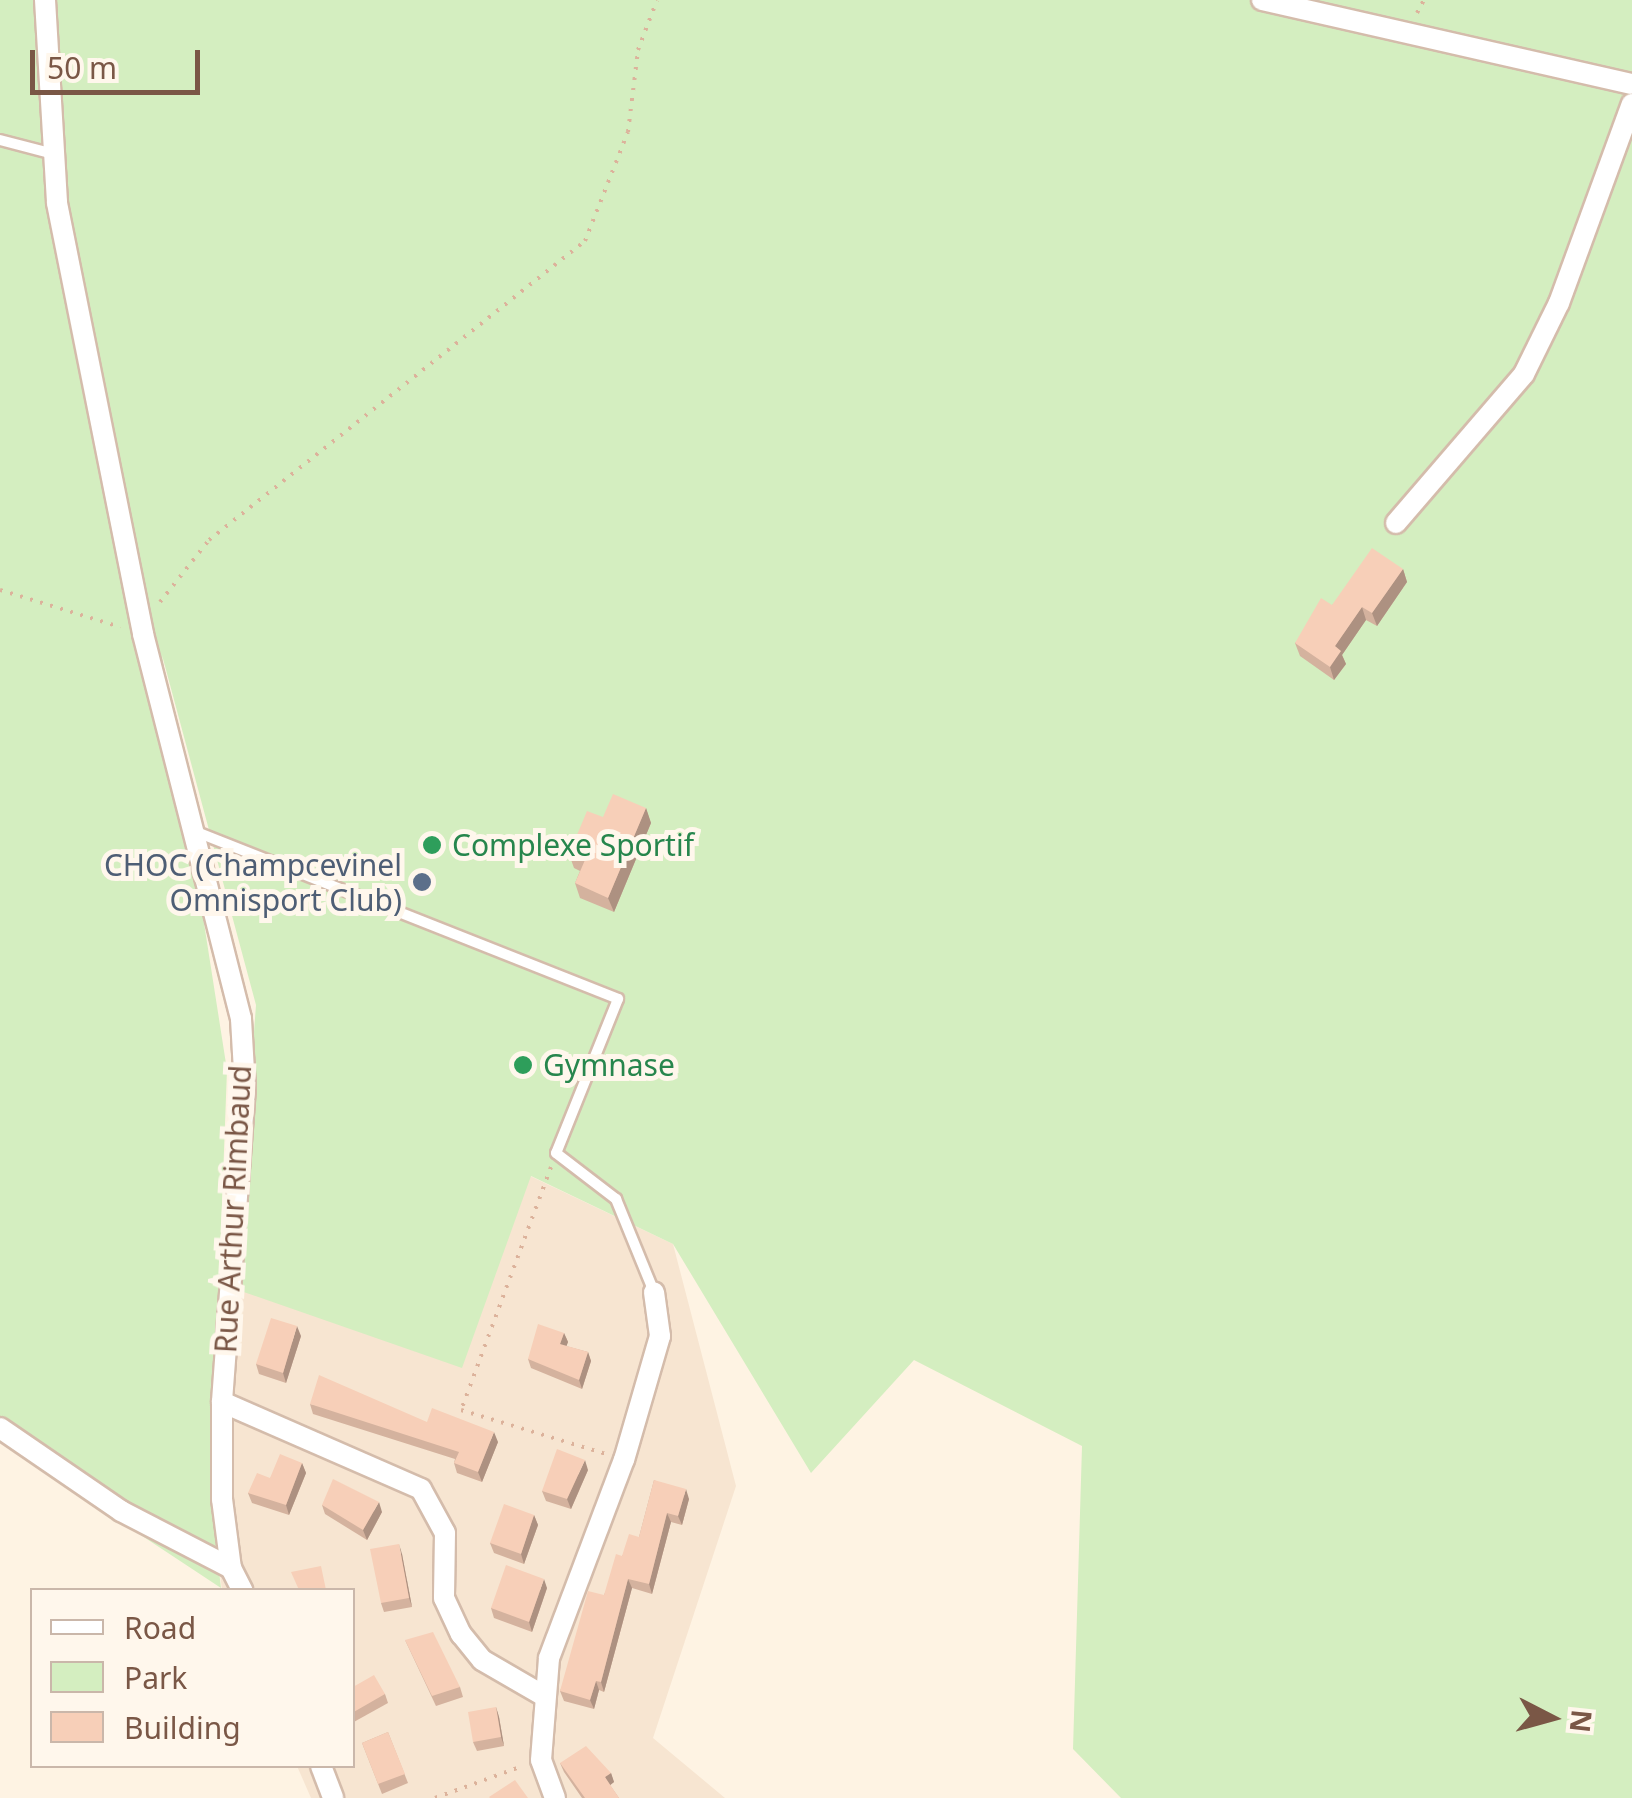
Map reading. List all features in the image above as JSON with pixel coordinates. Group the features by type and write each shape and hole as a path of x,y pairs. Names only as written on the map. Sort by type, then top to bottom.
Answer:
{"street":[{"name":"Rue Arthur Rimbaud","path":"45,0 50,152 143,634 241,1019 245,1088 222,1402 222,1499 232,1568 241,1588"},
{"path":"1262,0 1632,84"},
{"path":"1396,523 1524,374 1559,304 1632,104"},
{"path":"555,1798 541,1760 549,1658 624,1460 660,1336 654,1292"},
{"path":"222,1402 422,1488 445,1533 444,1598 460,1634 482,1660 544,1696"},
{"path":"0,1428 121,1511 232,1568"},
{"path":"322,1768 333,1798"}],"lane":[{"path":"0,140 50,152"},
{"path":"192,830 618,1000 556,1153 616,1199 654,1292"}],"path":[{"path":"140,610 168,599 209,540 585,241 628,132 638,50 657,0"},
{"path":"0,590 143,634"},
{"path":"556,1153 462,1410 624,1460"},
{"path":"435,1798 541,1760"}],"shaded area":[{"path":"530,1176 673,1244 736,1486 653,1738 725,1798 311,1798 298,1768 355,1768 355,1588 222,1588 211,1502 218,1291"}],"green space":[{"path":"0,0 1632,0 1632,1798 1121,1798 1073,1749 1082,1446 914,1360 811,1473 673,1244 531,1176 462,1368 235,1289 256,1005 162,655 227,1070 211,1502 221,1588 0,1442"}],"building":[{"path":"1372,548 1403,569 1372,613 1362,607 1335,646 1341,651 1330,667 1295,643 1321,598 1332,605"},
{"path":"613,794 646,808 608,898 575,883 585,860 569,854 587,811 603,817"},
{"path":"271,1318 297,1326 283,1373 256,1364"},
{"path":"538,1324 564,1333 560,1344 588,1352 579,1380 528,1359"},
{"path":"319,1375 427,1422 432,1408 494,1432 478,1472 454,1463 459,1452 310,1404"},
{"path":"557,1449 585,1460 567,1499 542,1491"},
{"path":"280,1454 302,1463 286,1505 248,1493 257,1473 270,1478"},
{"path":"333,1479 379,1502 363,1530 322,1505"},
{"path":"654,1480 686,1489 678,1516 667,1513 649,1584 628,1579 601,1682 596,1681 590,1700 560,1691 588,1591 604,1595 616,1554 622,1556 629,1534 639,1537"},
{"path":"504,1504 534,1515 521,1554 490,1543"},
{"path":"399,1544 409,1598 381,1603 370,1549"},
{"path":"506,1565 544,1579 529,1622 491,1608"},
{"path":"321,1566 326,1588 298,1588 291,1572"},
{"path":"433,1632 460,1687 432,1696 405,1640"},
{"path":"374,1675 385,1694 355,1711 355,1686"},
{"path":"496,1707 501,1737 473,1742 468,1712"},
{"path":"388,1732 405,1774 378,1784 362,1743"},
{"path":"586,1746 611,1773 605,1777 619,1798 585,1798 560,1763"},
{"path":"515,1780 528,1798 489,1797"}],"place":[{"name":"Complexe Sportif","path":"432,845"},
{"name":"CHOC (Champcevinel Omnisport Club)","path":"422,882"},
{"name":"Gymnase","path":"523,1065"}]}
